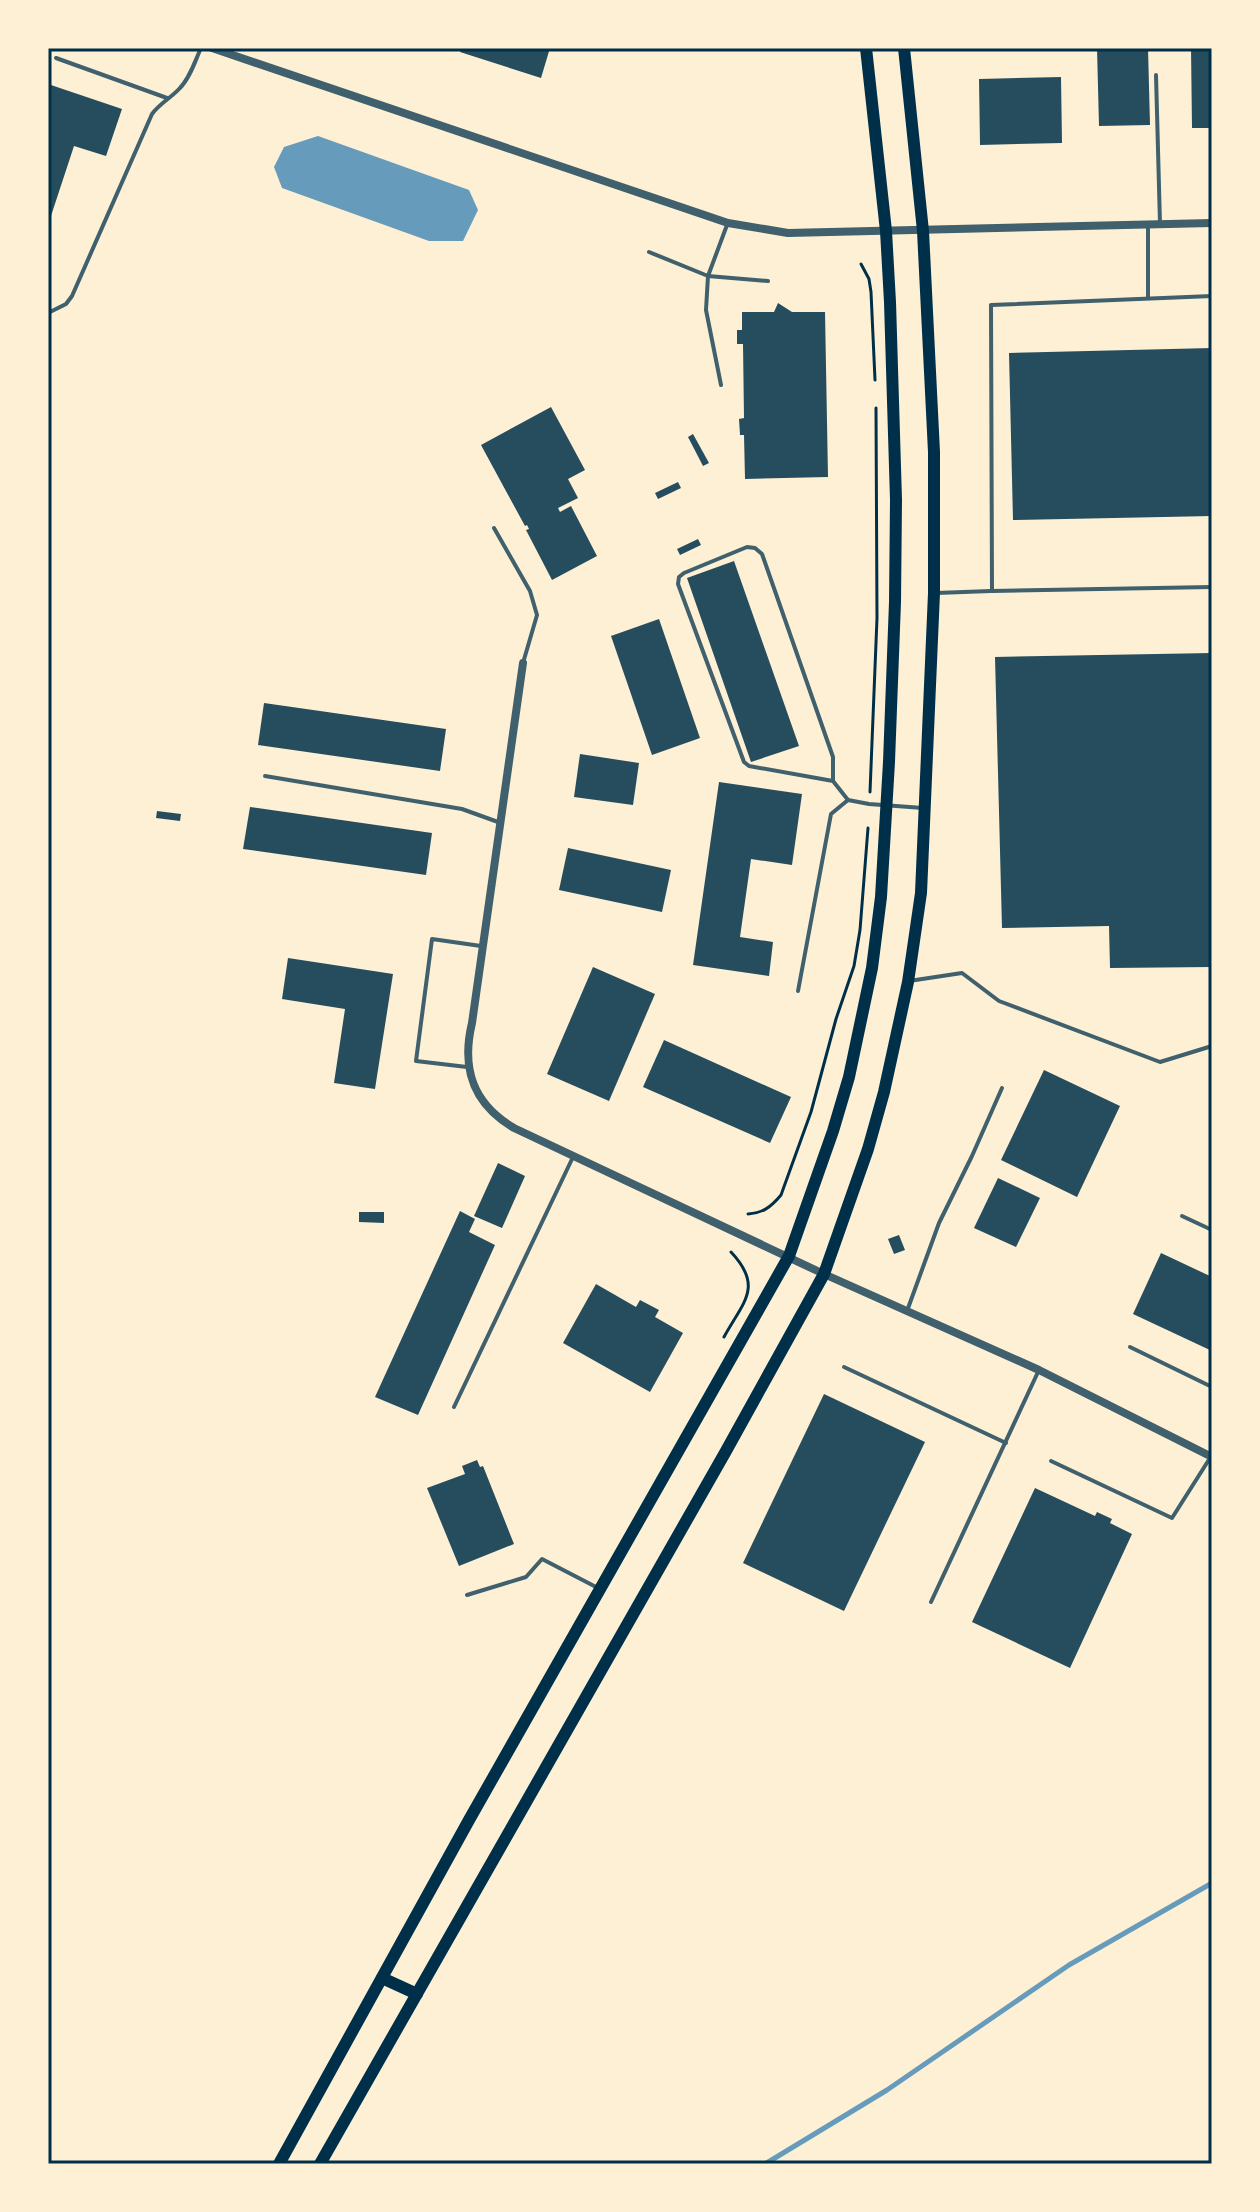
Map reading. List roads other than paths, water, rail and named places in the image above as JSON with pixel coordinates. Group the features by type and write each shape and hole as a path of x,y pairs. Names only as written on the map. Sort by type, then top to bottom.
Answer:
{"main road":[{"path":"279,2164 789,1256 833,1131 861,1027 877,937 887,805 895,602 896,500 886,231 866,48"},
{"path":"320,2164 824,1274 876,1121 893,1059 921,893 934,593 934,452 923,231 904,48"},
{"path":"382,1978 417,1994"}],"street":[{"path":"212,48 728,223 788,233 1212,223"},
{"path":"523,663 468,1042 468,1067 477,1092 490,1111 501,1120 574,1155 824,1274 1039,1370 1212,1456"}],"lane":[{"path":"48,313 66,304 72,296 152,114 186,82 201,48"},
{"path":"56,58 167,98"},
{"path":"1156,75 1160,224"},
{"path":"721,385 706,310 708,276 728,223"},
{"path":"1148,225 1148,299"},
{"path":"649,252 708,276 768,281"},
{"path":"992,591 991,305 1212,296"},
{"path":"494,528 530,591 537,615 523,663"},
{"path":"833,781 749,766 744,762 678,584 679,577 684,573 747,547 755,548 762,554 833,757 833,781 848,800 925,808"},
{"path":"934,593 1212,587"},
{"path":"265,776 462,809 500,823"},
{"path":"798,991 831,814 848,800"},
{"path":"468,1067 416,1061 432,939 483,946"},
{"path":"908,982 962,973 999,1001 1160,1062 1212,1046"},
{"path":"907,1311 939,1223 1002,1088"},
{"path":"454,1407 574,1155"},
{"path":"1182,1216 1212,1230"},
{"path":"1130,1347 1212,1387"},
{"path":"844,1367 1006,1443"},
{"path":"931,1602 1039,1370"},
{"path":"1051,1461 1172,1518 1212,1456"},
{"path":"467,1595 526,1577 542,1559 600,1589"}],"water":[{"path":"318,136 469,190 478,210 463,241 429,241 282,188 274,167 284,147"}],"waterway":[{"path":"765,2164 887,2090 1069,1965 1212,1883"}]}
